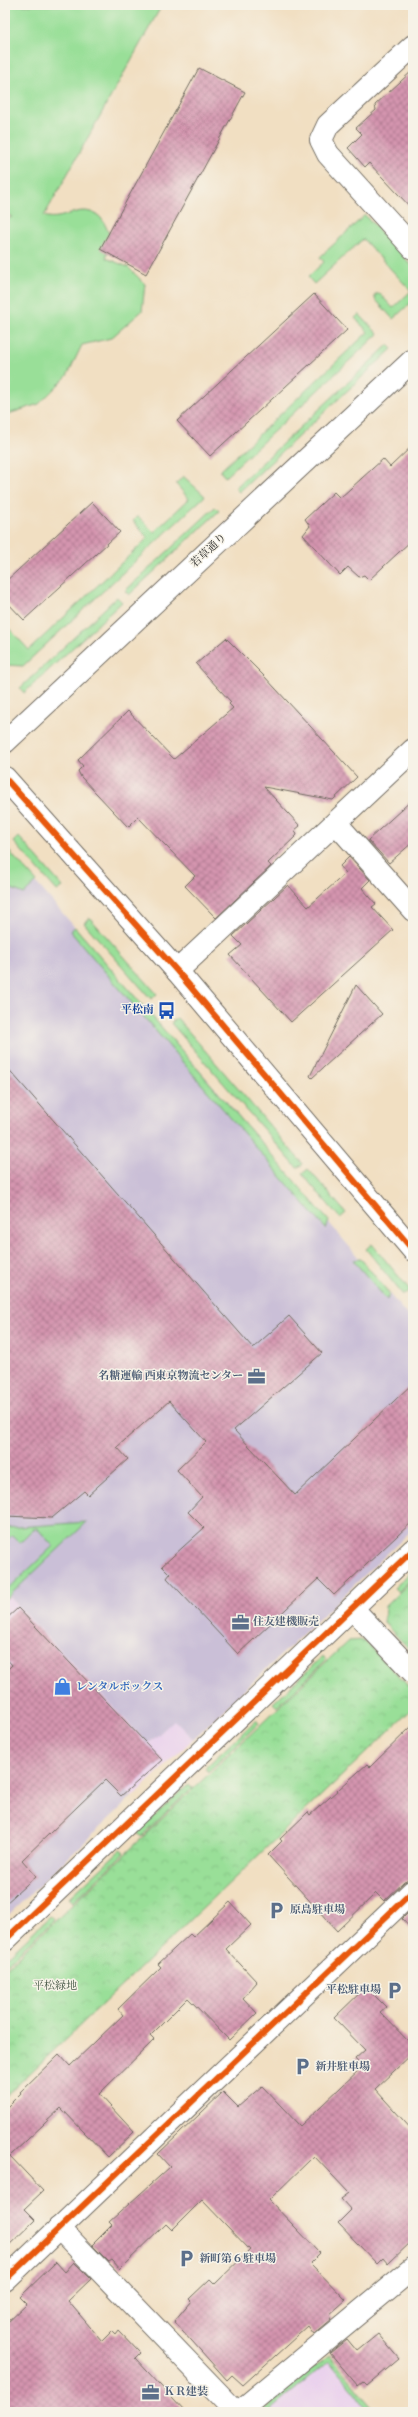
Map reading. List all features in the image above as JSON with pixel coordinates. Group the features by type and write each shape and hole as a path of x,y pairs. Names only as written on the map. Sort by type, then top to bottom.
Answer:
{"street":[{"path":"413,46 328,125 321,140 328,154 413,248"},
{"name":"若草通り","path":"5,742 413,360"},
{"path":"177,971 413,750"},
{"path":"5,778 177,971 413,1250"},
{"path":"336,823 413,910"},
{"path":"5,1940 413,1550"},
{"path":"352,1608 413,1672"},
{"path":"5,2280 413,1891"},
{"path":"59,2228 236,2412"},
{"path":"239,2412 413,2268"}],"shaded area":[{"name":"名糖運輸 西東京物流センター","path":"5,847 227,1102 413,1322 413,1529 193,1739 174,1720 148,1744 9,1596 5,1599"},
{"path":"9,1596 148,1744 174,1719 193,1739 132,1797 5,1663 5,1599"},
{"path":"5,1663 132,1797 5,1918"},
{"path":"329,2355 377,2412 264,2412 264,2409"}],"green space":[{"path":"5,5 162,5 44,216 58,217 84,211 91,212 99,216 111,238 106,258 128,267 145,284 142,311 111,338 82,345 67,376 39,404 5,415 5,217 7,219 12,217 5,213"},
{"path":"365,215 413,267 413,301 393,319 375,299 375,294 380,294 393,308 411,291 363,239 314,284 308,277 324,262 320,257"},
{"path":"359,314 378,334 225,477 220,471 368,332 355,318"},
{"path":"388,345 392,349 239,492 235,488"},
{"path":"183,476 205,496 23,666 5,665 5,624 29,650 148,538 133,521 138,516 154,532 189,499 176,484"},
{"path":"215,507 219,511 129,595 125,591"},
{"path":"117,597 122,602 24,693 20,688"},
{"path":"19,837 63,887 57,891 14,842"},
{"path":"5,847 37,882 24,894 5,886"},
{"path":"90,918 157,994 151,999 84,923"},
{"path":"75,927 329,1221 326,1229 70,931"},
{"path":"177,1018 303,1164 297,1168 171,1023"},
{"path":"308,1169 346,1213 340,1218 302,1174"},
{"path":"372,1244 410,1290 403,1295 366,1249"},
{"path":"361,1259 389,1293 387,1300 353,1260"},
{"path":"87,1522 5,1599 5,1592 53,1546 36,1527 20,1543 12,1535 5,1542 5,1528"},
{"path":"413,1570 413,1577 398,1592 394,1588"},
{"path":"413,1579 413,1653 384,1623 385,1606"},
{"name":"平松緑地","path":"364,1640 413,1691 413,1708 5,2097 5,1969 348,1641"},
{"path":"323,1656 326,1660 277,1707 273,1703"},
{"path":"256,1720 259,1723 208,1772 205,1768"},
{"path":"188,1784 192,1788 141,1837 137,1833"},
{"path":"120,1850 124,1853 73,1902 69,1898"},
{"path":"50,1916 54,1920 5,1966 5,1959"},
{"path":"329,2355 377,2412 371,2412 329,2361 268,2412 264,2412 264,2409"}],"building":[{"path":"199,68 245,92 146,274 100,249"},
{"path":"413,70 413,210 369,163 365,167 348,148 362,134 356,128 376,110 375,105"},
{"path":"314,294 347,330 210,456 177,421"},
{"path":"413,445 413,539 369,580 364,575 359,577 348,567 340,575 303,535 310,526 305,519 334,492 340,498 383,459 390,467"},
{"path":"92,502 120,532 24,620 5,600 5,582"},
{"path":"226,638 264,676 357,777 333,800 264,787 300,826 295,830 297,835 268,863 271,866 216,918 185,886 195,876 138,817 128,827 81,777 78,771 83,766 78,760 128,711 174,759 233,708 229,704 231,702 196,664"},
{"path":"413,799 413,842 389,863 368,840"},
{"path":"349,857 370,880 362,888 376,904 372,907 393,930 291,1022 230,955 242,945 233,936 288,885 308,907 346,873 340,866"},
{"path":"356,985 382,1014 312,1078 310,1076"},
{"path":"5,1065 253,1348 289,1316 322,1353 234,1430 295,1495 413,1383 413,1521 334,1595 318,1579 238,1654 167,1578 170,1574 162,1566 204,1528 188,1512 202,1497 177,1470 206,1442 169,1401 117,1447 128,1459 88,1495 84,1491 52,1518 5,1516"},
{"path":"18,1608 162,1760 121,1796 105,1780 22,1860 36,1876 5,1904 5,1672 12,1665 5,1657 5,1620"},
{"path":"413,1725 413,1879 404,1882 384,1901 376,1893 337,1931 268,1855 282,1841 280,1839 308,1812 310,1815 367,1764 370,1767"},
{"path":"230,1902 251,1925 226,1949 257,1982 243,1998 257,2013 229,2040 188,1998 150,2036 154,2040 99,2094 134,2132 108,2157 61,2108 10,2156 43,2191 24,2209 35,2220 5,2249 5,2109 21,2093 20,2092 59,2054 70,2066 123,2015 118,2009 161,1967 158,1964 190,1934 193,1937"},
{"path":"413,1908 413,1931 402,1919"},
{"path":"366,1987 386,2007 380,2012 413,2046 413,2053 375,2089 413,2131 413,2240 388,2264 383,2258 377,2264 338,2223 351,2210 341,2199 349,2193 314,2156 269,2200 320,2253 310,2263 346,2300 329,2315 332,2319 314,2334 308,2326 243,2385 232,2375 227,2380 174,2321 191,2301 189,2299 210,2279 215,2284 250,2250 202,2200 172,2230 166,2224 120,2269 112,2260 109,2262 92,2245 112,2225 109,2222 170,2167 158,2154 223,2092 238,2107 262,2086 300,2126 362,2067 355,2059 365,2050 334,2018"},
{"path":"56,2262 65,2272 74,2262 91,2279 68,2301 102,2341 112,2331 116,2335 119,2331 140,2353 135,2358 185,2412 5,2412 5,2325 27,2304 20,2297"},
{"path":"378,2334 399,2359 367,2386 363,2382 358,2386 330,2353 347,2339 357,2351"}],"cycle path":[{"path":"5,778 177,971 413,1250"},
{"path":"5,1940 413,1550"},
{"path":"5,2280 413,1891"}],"place":[{"name":"平松南","path":"167,1010"},
{"name":"名糖運輸 西東京物流センター","path":"256,1376"},
{"name":"住友建機販売","path":"240,1622"},
{"name":"レンタルボックス","path":"63,1687"},
{"name":"原島駐車場","path":"277,1910"},
{"name":"平松駐車場","path":"394,1990"},
{"name":"新井駐車場","path":"302,2067"},
{"name":"新町第６駐車場","path":"186,2259"},
{"name":"ＫＲ建装","path":"151,2392"}]}
